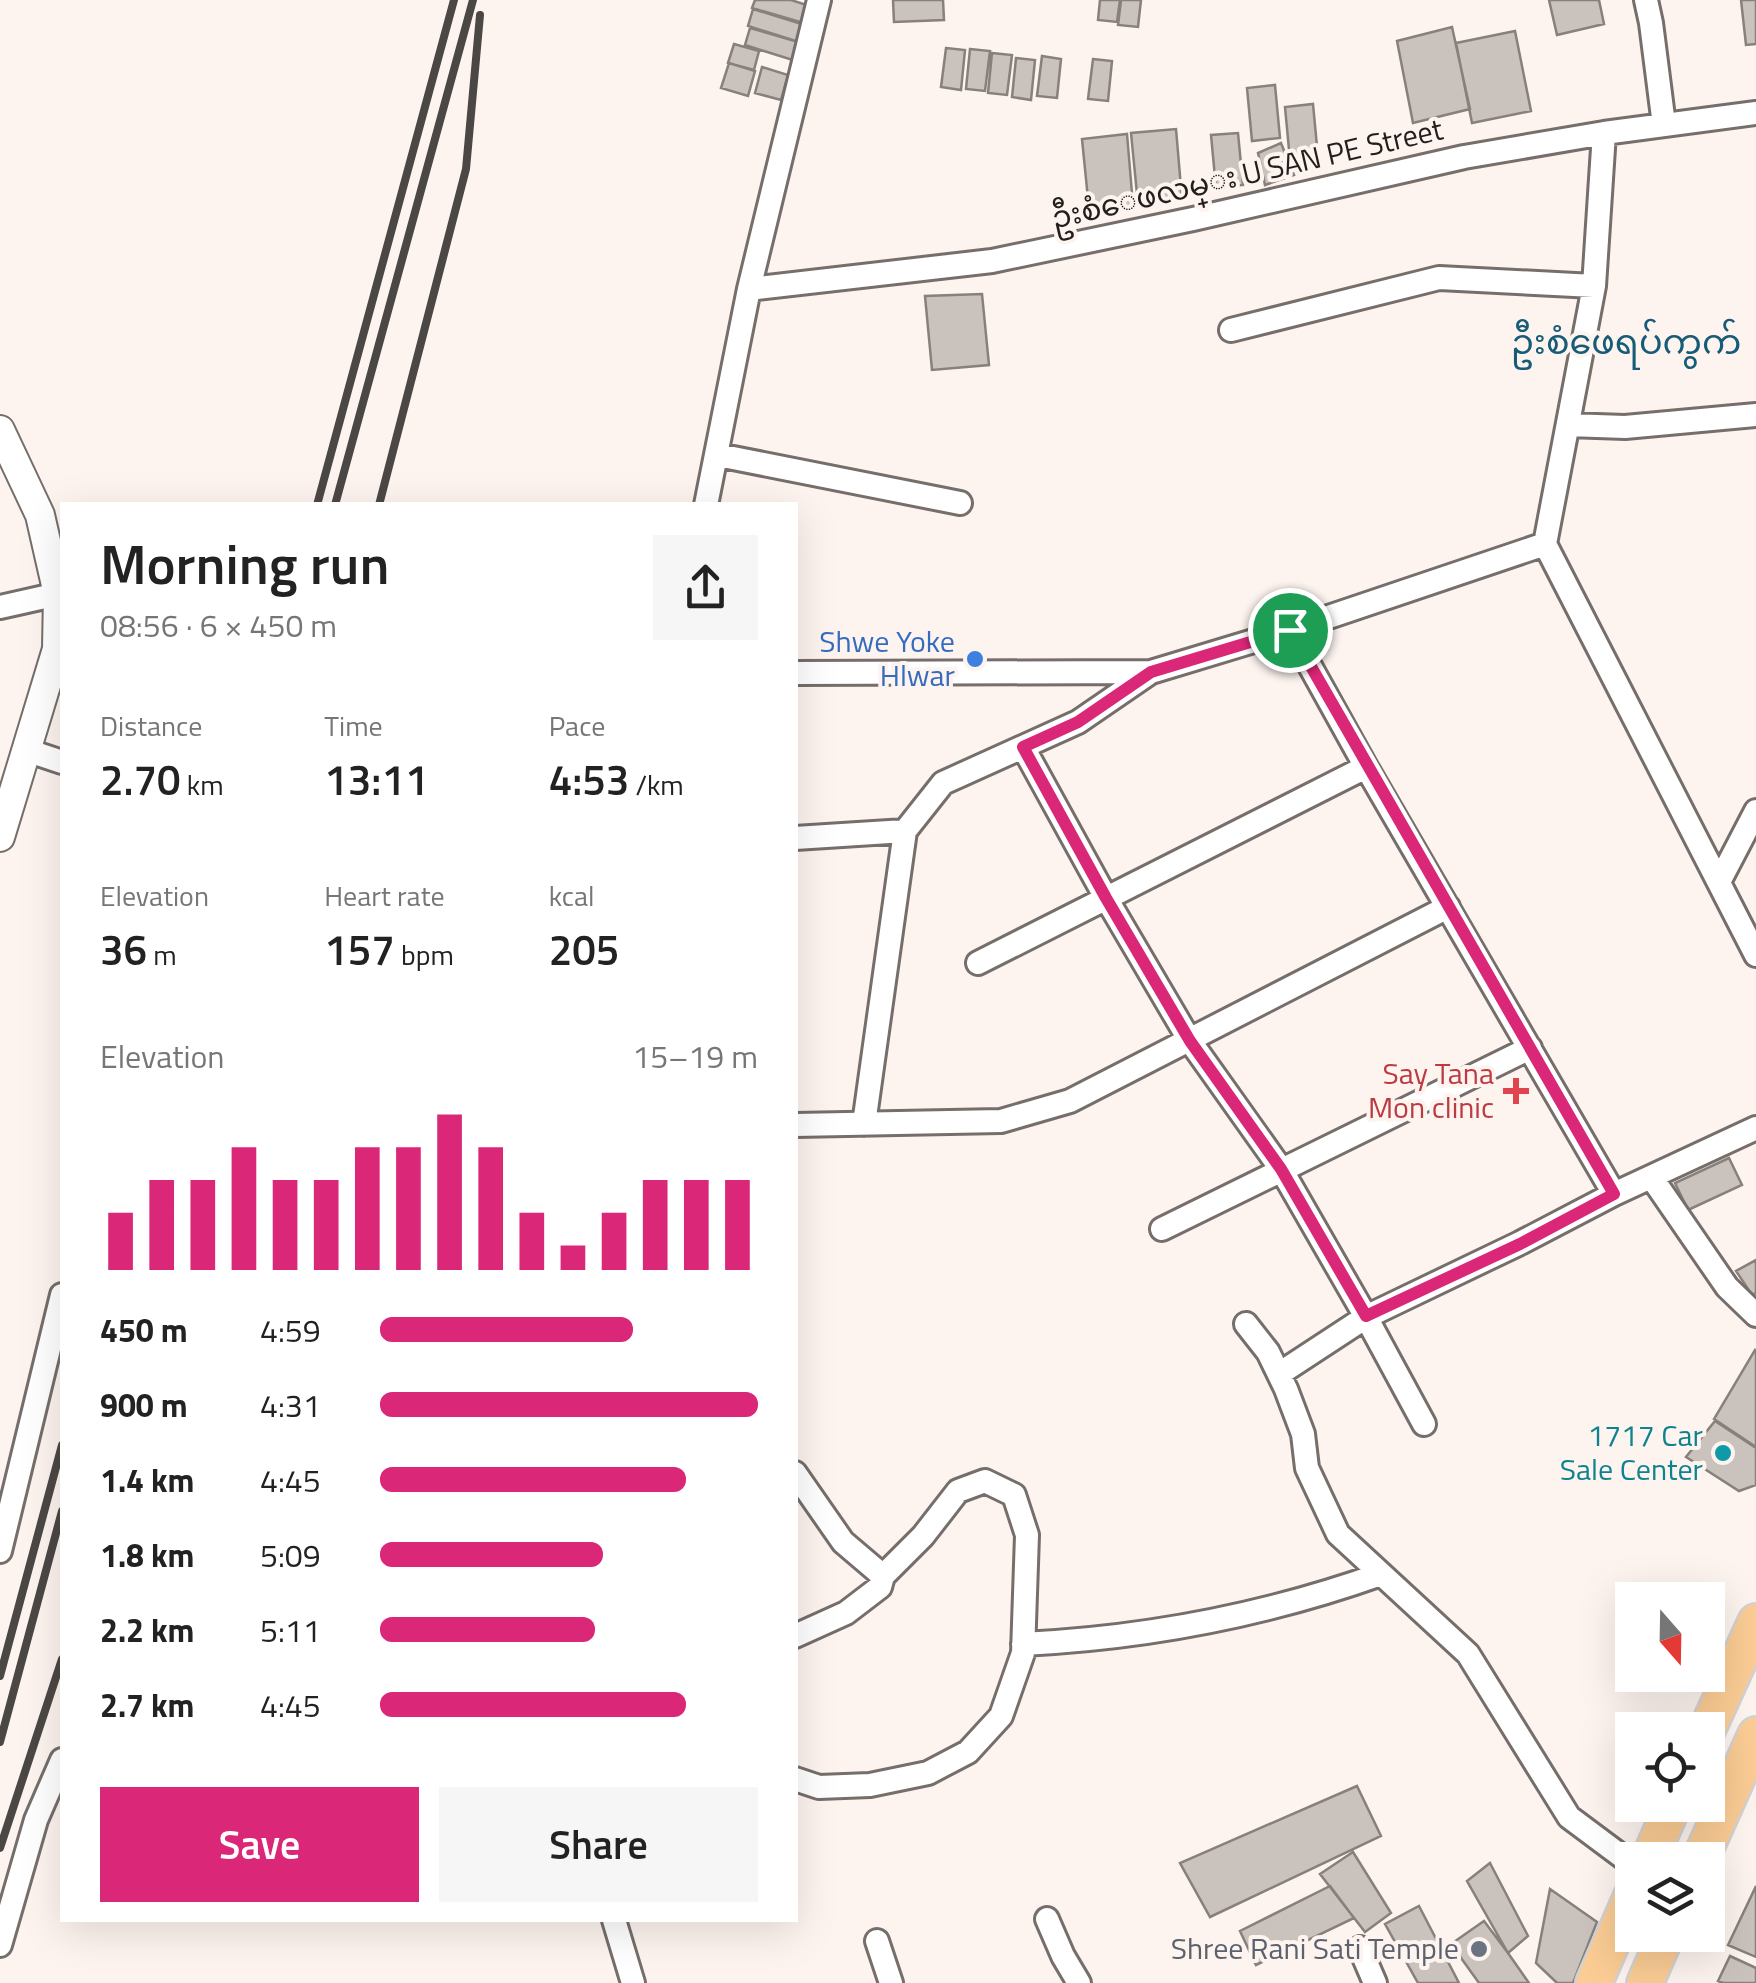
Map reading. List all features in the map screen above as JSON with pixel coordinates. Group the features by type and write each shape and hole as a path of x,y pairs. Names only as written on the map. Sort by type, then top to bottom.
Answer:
{"main road":[{"path":"1715,1712 1756,1622"},
{"path":"1708,1842 1756,1735"},
{"path":"1594,1983 1615,1935"},
{"path":"1644,1983 1658,1952"}],"street":[{"path":"707,502 750,288 820,0"},
{"path":"1646,0 1664,125"},
{"name":"ဦးစံေဖလမ္း U SAN PE Street","path":"750,288 992,261 1464,157 1604,132 1756,113"},
{"path":"1604,132 1594,286 1545,544 1756,954"},
{"path":"1230,330 1439,278 1594,286"},
{"path":"1568,425 1644,426 1756,415"},
{"path":"0,430 40,515 58,594 57,649 0,837"},
{"path":"718,454 960,502"},
{"path":"798,673 1151,672 1290,630 1545,544"},
{"path":"0,607 58,594"},
{"path":"1290,630 1614,1194"},
{"path":"864,1124 905,831 943,783 1078,722 1151,672"},
{"path":"1023,747 1190,1041 1281,1169 1424,1424"},
{"path":"26,750 60,761"},
{"path":"978,964 1366,767"},
{"path":"1718,882 1756,812"},
{"path":"798,838 905,831"},
{"path":"798,1124 1002,1121 1070,1101 1448,907"},
{"path":"1162,1229 1530,1048"},
{"path":"1279,1374 1366,1316 1756,1128"},
{"path":"1652,1178 1727,1286 1756,1315"},
{"path":"0,1551 60,1303"},
{"path":"1246,1324 1279,1374 1303,1434 1306,1468 1338,1534 1468,1654 1569,1817 1615,1851"},
{"path":"798,1478 843,1542 883,1576"},
{"path":"798,1635 846,1613 880,1587 883,1576 958,1491 985,1481 1014,1495 1027,1535 1023,1653 1001,1716 968,1752 928,1773 870,1785 819,1787 798,1780"},
{"path":"1023,1644 1092,1641 1207,1622 1333,1592 1381,1574"},
{"path":"0,1945 36,1820 60,1765"},
{"path":"1047,1919 1079,1983"},
{"path":"615,1922 633,1983"},
{"path":"877,1941 891,1983"},
{"path":"1360,1948 1375,1983"}],"building":[{"path":"755,0 791,0 813,7 807,24 752,8"},
{"path":"893,0 943,0 944,20 894,22"},
{"path":"1100,0 1120,0 1117,22 1098,20"},
{"path":"1121,0 1141,0 1138,27 1118,25"},
{"path":"1549,0 1599,0 1604,24 1557,35"},
{"path":"1741,0 1756,0 1756,44 1746,45"},
{"path":"753,9 808,26 802,43 748,26"},
{"path":"1452,27 1470,109 1413,123 1397,41"},
{"path":"750,28 805,44 799,62 745,45"},
{"path":"1515,31 1531,111 1472,123 1456,43"},
{"path":"734,44 759,51 754,70 728,63"},
{"path":"946,48 965,50 961,90 941,87"},
{"path":"970,49 990,51 985,91 966,89"},
{"path":"992,53 1012,55 1007,95 988,93"},
{"path":"1042,56 1061,59 1057,98 1037,96"},
{"path":"1016,58 1035,60 1031,100 1012,97"},
{"path":"1093,59 1112,61 1108,101 1088,99"},
{"path":"729,63 755,71 748,96 721,88"},
{"path":"762,67 788,75 781,100 755,93"},
{"path":"1275,85 1280,138 1252,141 1247,88"},
{"path":"1313,104 1318,157 1290,160 1285,107"},
{"path":"1176,129 1182,199 1138,204 1131,133"},
{"path":"1238,133 1243,185 1216,188 1211,135"},
{"path":"1127,134 1133,205 1089,209 1082,139"},
{"path":"1281,143 1294,175 1265,185 1258,153"},
{"path":"982,294 989,365 932,370 925,296"},
{"path":"1729,1158 1742,1185 1688,1210 1675,1183"},
{"path":"1756,1260 1756,1293 1752,1295 1736,1271"},
{"path":"1756,1351 1756,1447 1714,1419"},
{"name":"1717 Car Sale Center","path":"1715,1421 1756,1448 1756,1485 1739,1491 1686,1457"},
{"path":"1357,1786 1381,1836 1210,1917 1180,1863"},
{"path":"1353,1852 1391,1913 1365,1932 1320,1874"},
{"path":"1490,1863 1528,1936 1508,1953 1467,1881"},
{"path":"1330,1886 1354,1918 1256,1965 1240,1931"},
{"path":"1756,1886 1756,1957 1728,1945"},
{"path":"1550,1889 1597,1922 1573,1983 1557,1983 1536,1963"},
{"path":"1419,1906 1459,1983 1418,1983 1385,1924"},
{"name":"Shree Rani Sati Temple","path":"1484,1921 1529,1983 1479,1983 1451,1944"},
{"path":"1730,1956 1756,1968 1756,1983 1718,1981"}],"railway":[{"path":"318,502 454,0"},
{"path":"336,502 473,0"},
{"path":"380,502 466,169 480,15"},
{"path":"0,1676 60,1452"},
{"path":"0,1742 60,1518"},
{"path":"0,1848 60,1665"}],"place":[{"name":"Shwe Yoke Hlwar","path":"975,659"},
{"name":"Say Tana Mon clinic","path":"1516,1091"},
{"name":"1717 Car Sale Center","path":"1723,1453"},
{"name":"Shree Rani Sati Temple","path":"1479,1949"}],"district":[{"name":"ဦးစံဖေရပ်ကွက်","path":"1626,342"}],"route":[{"path":"1290,630 1614,1194 1520,1244 1366,1316 1281,1169 1190,1041 1023,747 1078,722 1151,672 1290,630"}]}
